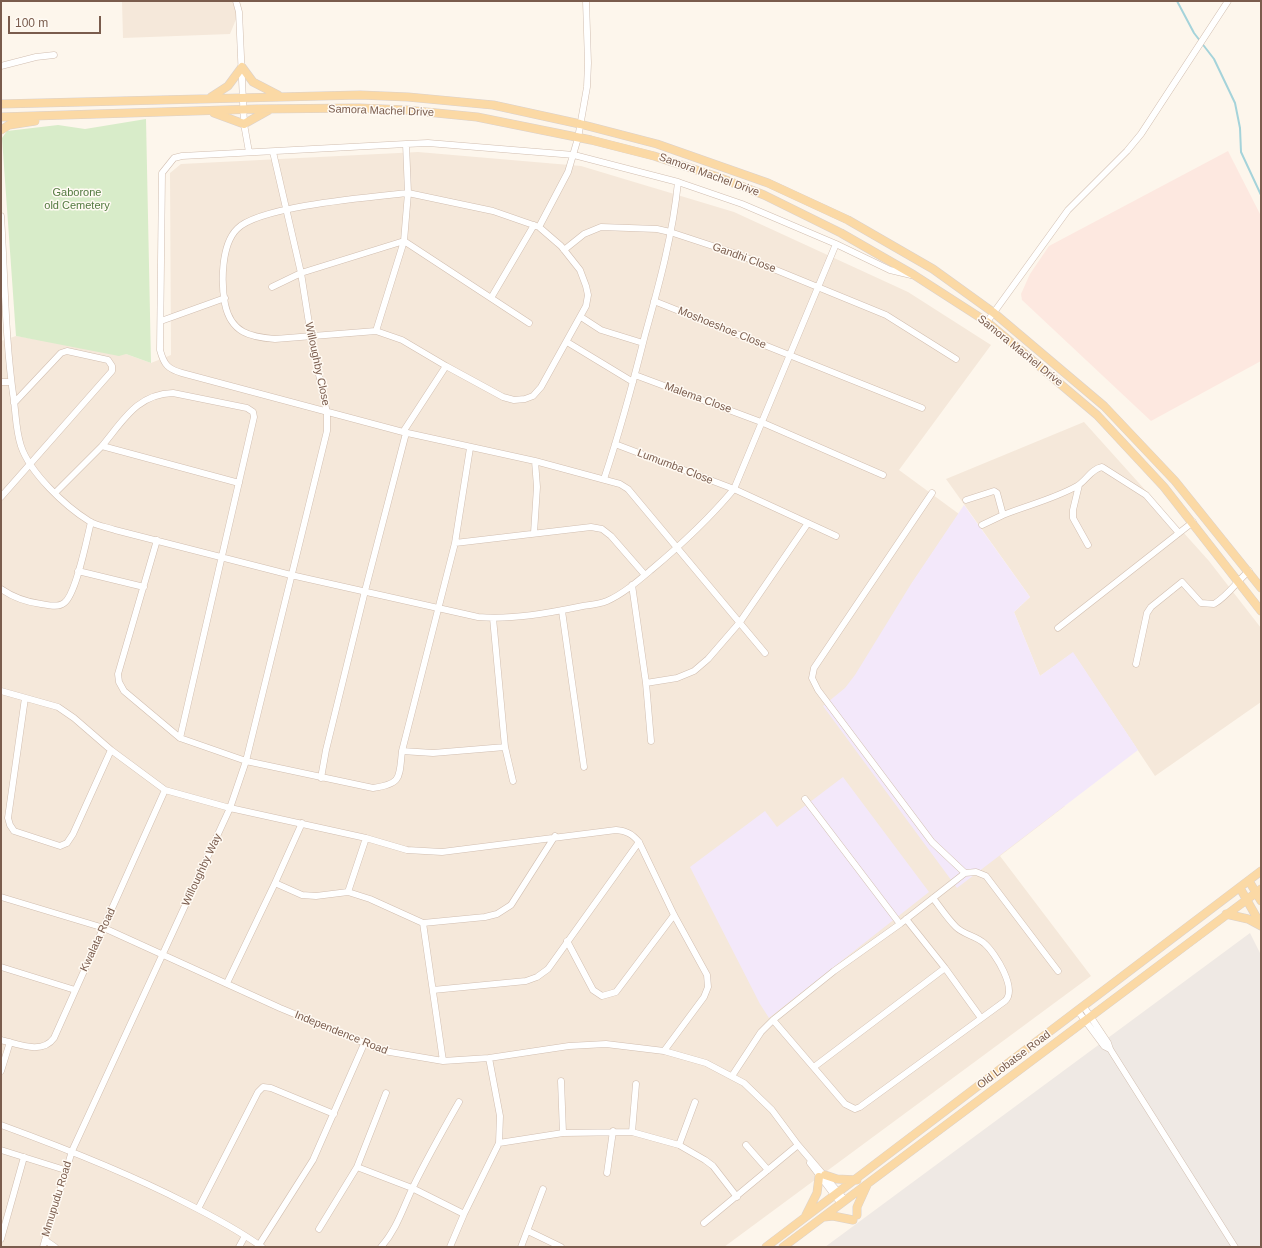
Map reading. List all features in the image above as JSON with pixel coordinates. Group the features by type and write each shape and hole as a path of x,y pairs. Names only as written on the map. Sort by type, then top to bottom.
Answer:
{"main road":[{"path":"208,98 228,86 242,66 253,82 280,97"},
{"name":"Samora Machel Drive","path":"1,104 360,95 408,97 493,106 580,124 657,144 768,182 848,220 933,269 994,312 1104,406 1175,481 1249,571 1261,588"},
{"name":"Samora Machel Drive","path":"1,117 244,109 270,110 359,108 406,110 477,117 578,138 654,156 718,177 764,195 842,233 914,275 987,322 1097,415 1164,487 1193,522 1261,611"},
{"path":"210,111 244,124 270,110"},
{"path":"1,130 10,125 34,121 43,116"},
{"name":"Old Lobatse Road","path":"766,1247 857,1180 1261,871"},
{"path":"1249,881 1258,891 1261,901"},
{"path":"1240,888 1261,926"},
{"name":"Old Lobatse Road","path":"783,1247 1258,891"},
{"path":"1226,914 1248,919 1261,926"},
{"path":"805,1218 817,1193 822,1176 837,1179 857,1180"},
{"path":"823,1217 855,1217 857,1207 868,1183"}],"street":[{"path":"236,1 242,66 244,124 248,152"},
{"path":"491,298 568,172 574,155 587,87 588,63 586,1"},
{"path":"987,322 1068,210 1134,143 1228,1"},
{"path":"1,66 36,57 54,55"},
{"path":"765,653 628,489 620,484 535,461 405,433 171,370 166,366 160,350 162,173 174,158 182,156 428,143 574,155 678,182 742,204 836,244 890,270 914,275"},
{"path":"376,331 404,241 408,193 406,144"},
{"name":"Willoughby Close","path":"273,152 301,273 311,336 327,412 327,431 323,452 291,575"},
{"path":"604,479 616,444 654,301 670,232 678,182"},
{"path":"408,193 493,211 536,226 548,234 564,250 580,270 588,295 581,317 541,388 533,396 525,399 514,400 503,397 402,340 376,331 275,339 248,335 239,330 230,318 225,298 223,262 225,249 235,230 244,222 287,209 408,193"},
{"path":"1,216 11,382 16,427 21,447 30,464 55,493 91,522 157,540 221,555 291,575 478,617 493,618 562,611 606,602 632,585 677,548 720,505 734,489 836,244"},
{"name":"Gandhi Close","path":"564,250 584,234 601,227 650,229 670,232 737,254 818,286 892,318 956,359"},
{"path":"272,287 301,273 404,241"},
{"path":"404,241 529,323"},
{"path":"161,321 225,298"},
{"name":"Moshoeshoe Close","path":"654,301 922,408"},
{"path":"581,317 601,330 643,343"},
{"path":"567,342 633,382"},
{"path":"1,497 112,371 112,366 108,360 67,351 61,352 14,403"},
{"path":"321,778 326,750 405,433 446,366"},
{"name":"Malema Close","path":"635,375 761,422 883,475"},
{"path":"1,382 11,382"},
{"path":"55,493 102,446 127,414 140,403 161,393 173,393 247,408 253,412 254,417 180,738"},
{"name":"Lumumba Close","path":"616,444 734,489 836,536"},
{"path":"102,446 239,483"},
{"path":"157,540 118,674 119,682 124,691 180,738 246,761 373,788 384,786 395,782 399,776 402,751 455,543 470,448"},
{"path":"534,533 538,487 535,461"},
{"path":"982,525 1004,515 1063,493 1079,485 1095,470 1105,468 1146,495 1179,533"},
{"path":"1079,485 1072,514 1088,545"},
{"path":"966,500 996,492 1004,515"},
{"path":"932,493 814,668 812,678 818,690 932,842 965,873"},
{"path":"1,589 26,602 55,606 64,604 69,598 78,571 91,522"},
{"path":"1058,628 1193,522"},
{"path":"646,683 677,678 694,672 708,659 740,622 808,523"},
{"path":"455,543 590,527 602,529 611,536 645,575"},
{"path":"78,571 144,586"},
{"path":"1136,664 1148,613 1157,602 1182,582 1201,603 1214,604 1249,571"},
{"name":"Willoughby Way","path":"72,1151 230,808 246,761 291,575"},
{"path":"632,585 646,683 651,741"},
{"path":"562,611 584,767"},
{"path":"493,618 504,746 513,781"},
{"path":"1,691 58,707 74,718 111,750 165,790 230,808 366,838 407,850 442,852 555,836 616,830 626,831 639,842 674,915 707,975 708,987 704,997 664,1051"},
{"path":"25,698 8,818 14,831 60,846 67,843 74,834 111,750"},
{"path":"402,751 433,753 504,746"},
{"name":"Kwalata Road","path":"1,1040 34,1048 41,1048 50,1044 104,928 165,790"},
{"path":"805,799 900,924"},
{"path":"227,983 302,823"},
{"path":"275,883 302,895 316,896 348,892 370,899 423,923 484,917 497,914 511,905 555,836"},
{"path":"348,892 366,838"},
{"path":"433,990 526,981 537,977 548,969 639,842"},
{"path":"732,1076 761,1032 773,1020 834,971 900,924 965,873 976,872 986,876 1058,971"},
{"name":"Independence Road","path":"1,897 104,928 280,1008 364,1044 390,1053 443,1061 489,1058 568,1046 606,1044 664,1051 706,1063 744,1083 772,1110 843,1202"},
{"path":"773,1020 845,1104 855,1109 860,1107 1008,999 1009,988 1003,970 994,954 984,943 956,927 933,898"},
{"path":"567,941 593,990 602,996 608,996 616,992 674,915"},
{"path":"906,919 945,968 981,1018"},
{"path":"423,923 443,1061"},
{"path":"1,967 75,990"},
{"path":"814,1067 945,968"},
{"path":"1081,1009 1108,1043 1110,1049 1235,1247"},
{"path":"1,1071 10,1042"},
{"path":"1,1125 72,1151 145,1182 198,1209 260,1246 314,1160 364,1044"},
{"path":"450,1247 455,1240 464,1214 499,1143 500,1116 489,1058"},
{"path":"561,1081 563,1133"},
{"path":"632,1132 636,1084"},
{"path":"198,1209 258,1092 263,1087 271,1088 334,1114"},
{"path":"319,1229 357,1167 386,1093"},
{"path":"381,1247 392,1232 405,1207 412,1188 459,1102"},
{"path":"679,1145 695,1102"},
{"path":"499,1143 563,1133 613,1131 632,1132 679,1145 713,1166 737,1197"},
{"path":"607,1173 613,1131"},
{"path":"746,1145 768,1170"},
{"path":"704,1223 798,1145"},
{"path":"1,1150 65,1170"},
{"name":"Mmupudu Road","path":"43,1247 65,1170 72,1151"},
{"path":"1,1239 24,1157"},
{"path":"357,1167 412,1188 464,1214"},
{"path":"521,1247 543,1189"},
{"path":"528,1231 561,1247"},
{"path":"239,1247 245,1236"},
{"path":"45,1240 55,1247"}],"shaded area":[{"path":"122,1 236,1 239,12 230,34 123,38"},
{"path":"1228,151 1261,216 1261,361 1151,421 1022,300 1021,294 1030,274 1049,246"},
{"path":"418,152 581,166 734,212 908,292 991,345 899,470 959,514 911,585 1065,806 1000,856 1091,976 724,1247 1,1247 1,341 16,336 126,354 151,363 171,355 170,173 181,164"},
{"path":"1084,422 1209,561 1261,628 1261,702 1155,776 1073,653 1040,676 1014,612 1030,597 946,479"},
{"path":"964,505 1030,597 1014,612 1040,676 1073,652 1138,750 957,888 823,706 845,688 855,675 911,584"},
{"path":"843,777 929,892 769,1018 760,1004 690,867 765,811 777,827"},
{"path":"1250,933 1261,955 1261,1247 825,1247"}],"green space":[{"name":"Gaborone old Cemetery","path":"146,119 151,363 126,354 119,356 16,336 2,138 7,131 58,125 85,129"}],"waterway":[{"path":"1177,1 1194,33 1214,59 1235,103 1240,128 1241,152 1261,195"}]}
